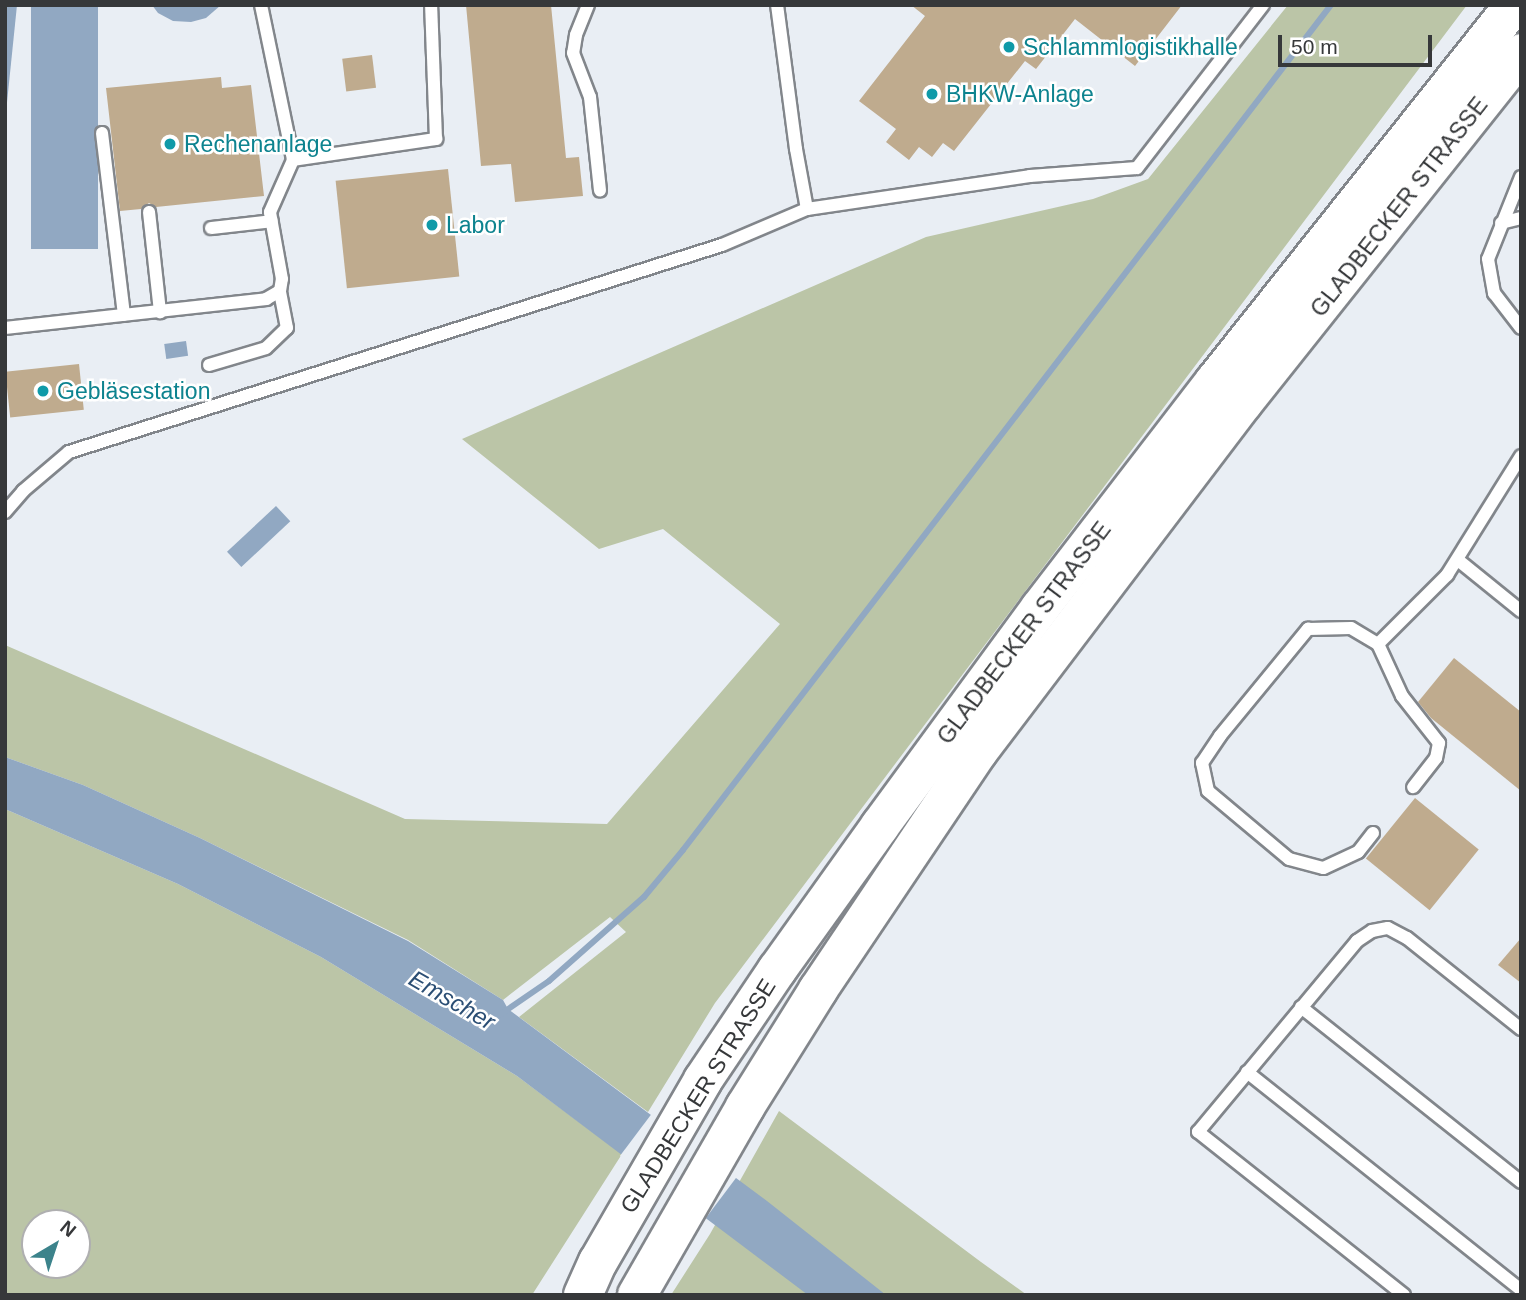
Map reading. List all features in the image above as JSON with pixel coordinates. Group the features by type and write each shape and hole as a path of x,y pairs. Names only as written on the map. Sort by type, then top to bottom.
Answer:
{"highway":[{"name":"GLADBECKER STRASSE","path":"574,1295 590,1279 629,1206 703,1080 776,970 1040,608 1215,381 1514,5"},
{"name":"GLADBECKER STRASSE","path":"637,1295 745,1107 818,990 978,752 1243,403 1521,53"},
{"path":"645,1295 667,1240"}],"lane":[{"path":"209,365 266,348 287,328 280,290 282,279 270,212 293,160 261,5"},
{"path":"293,160 436,139 431,5"},
{"path":"588,5 576,36 573,53 590,97 600,190"},
{"path":"777,5 796,149 807,209"},
{"path":"5,512 23,491 69,452 722,245 807,209 1030,176 1137,168 1263,5"},
{"path":"102,133 124,315"},
{"path":"1521,177 1488,259 1494,293 1521,328"},
{"path":"149,212 160,312"},
{"path":"1501,223 1521,218"},
{"path":"211,228 272,221"},
{"path":"5,328 266,299 280,290"},
{"path":"1378,644 1458,560 1520,462"},
{"path":"1458,560 1521,611"},
{"path":"1373,833 1358,852 1323,867 1289,859 1208,791 1202,763 1220,736 1308,629 1351,628 1378,644 1402,696 1439,743 1436,758 1413,787"},
{"path":"1404,1295 1198,1132 1357,941 1372,931 1388,929 1407,938 1521,1029"},
{"path":"1301,1007 1521,1182"},
{"path":"1247,1072 1521,1290"}],"green space":[{"path":"1288,5 1467,5 715,1003 648,1112 519,1017 626,932 610,917 503,1000 408,940 200,838 83,785 5,757 5,645 405,819 607,824 780,624 663,529 599,549 462,439 926,237 1093,199 1148,179"},
{"path":"5,809 178,884 321,957 517,1076 622,1154 532,1295 5,1295"},
{"path":"779,1111 1027,1295 671,1295 710,1234"}],"water":[{"path":"5,5 17,5 5,122"},
{"path":"31,5 98,5 98,249 31,249"},
{"path":"152,5 221,5 206,18 191,22 173,21 158,13"},
{"path":"186,341 188,356 166,359 164,344"},
{"path":"276,506 290,521 241,567 227,552"},
{"name":"Emscher","path":"5,757 83,785 200,838 408,941 503,1000 508,1009 767,1201 886,1295 808,1295 517,1076 321,957 178,884 5,809"}],"pier":[{"path":"653,1112 738,1176 705,1220 620,1156"}],"building":[{"path":"466,5 551,5 566,158 579,157 583,196 515,202 511,164 481,166"},
{"path":"911,5 1182,5 1135,66 1075,19 1036,69 1025,61 954,151 943,143 932,157 919,147 909,160 886,142 896,129 859,101 925,16"},
{"path":"372,55 376,88 346,91 342,59"},
{"name":"Rechenanlage","path":"221,77 222,88 251,85 264,196 156,207 149,203 141,209 120,211 106,88"},
{"path":"448,169 459,276 347,288 336,181"},
{"name":"Gebläsestation","path":"79,364 84,410 10,417 5,372"},
{"path":"1454,658 1521,712 1521,791 1431,718 1418,702"},
{"path":"1415,798 1479,850 1430,910 1366,859"},
{"path":"1521,938 1521,983 1498,965"}],"waterway":[{"name":"Emscher","path":"501,1014 549,981 644,897 683,850 1331,5"}],"place":[{"name":"Schlammlogistikhalle","path":"1009,47"},
{"name":"BHKW-Anlage","path":"932,94"},
{"name":"Rechenanlage","path":"170,144"},
{"name":"Labor","path":"432,225"},
{"name":"Gebläsestation","path":"43,391"}]}
